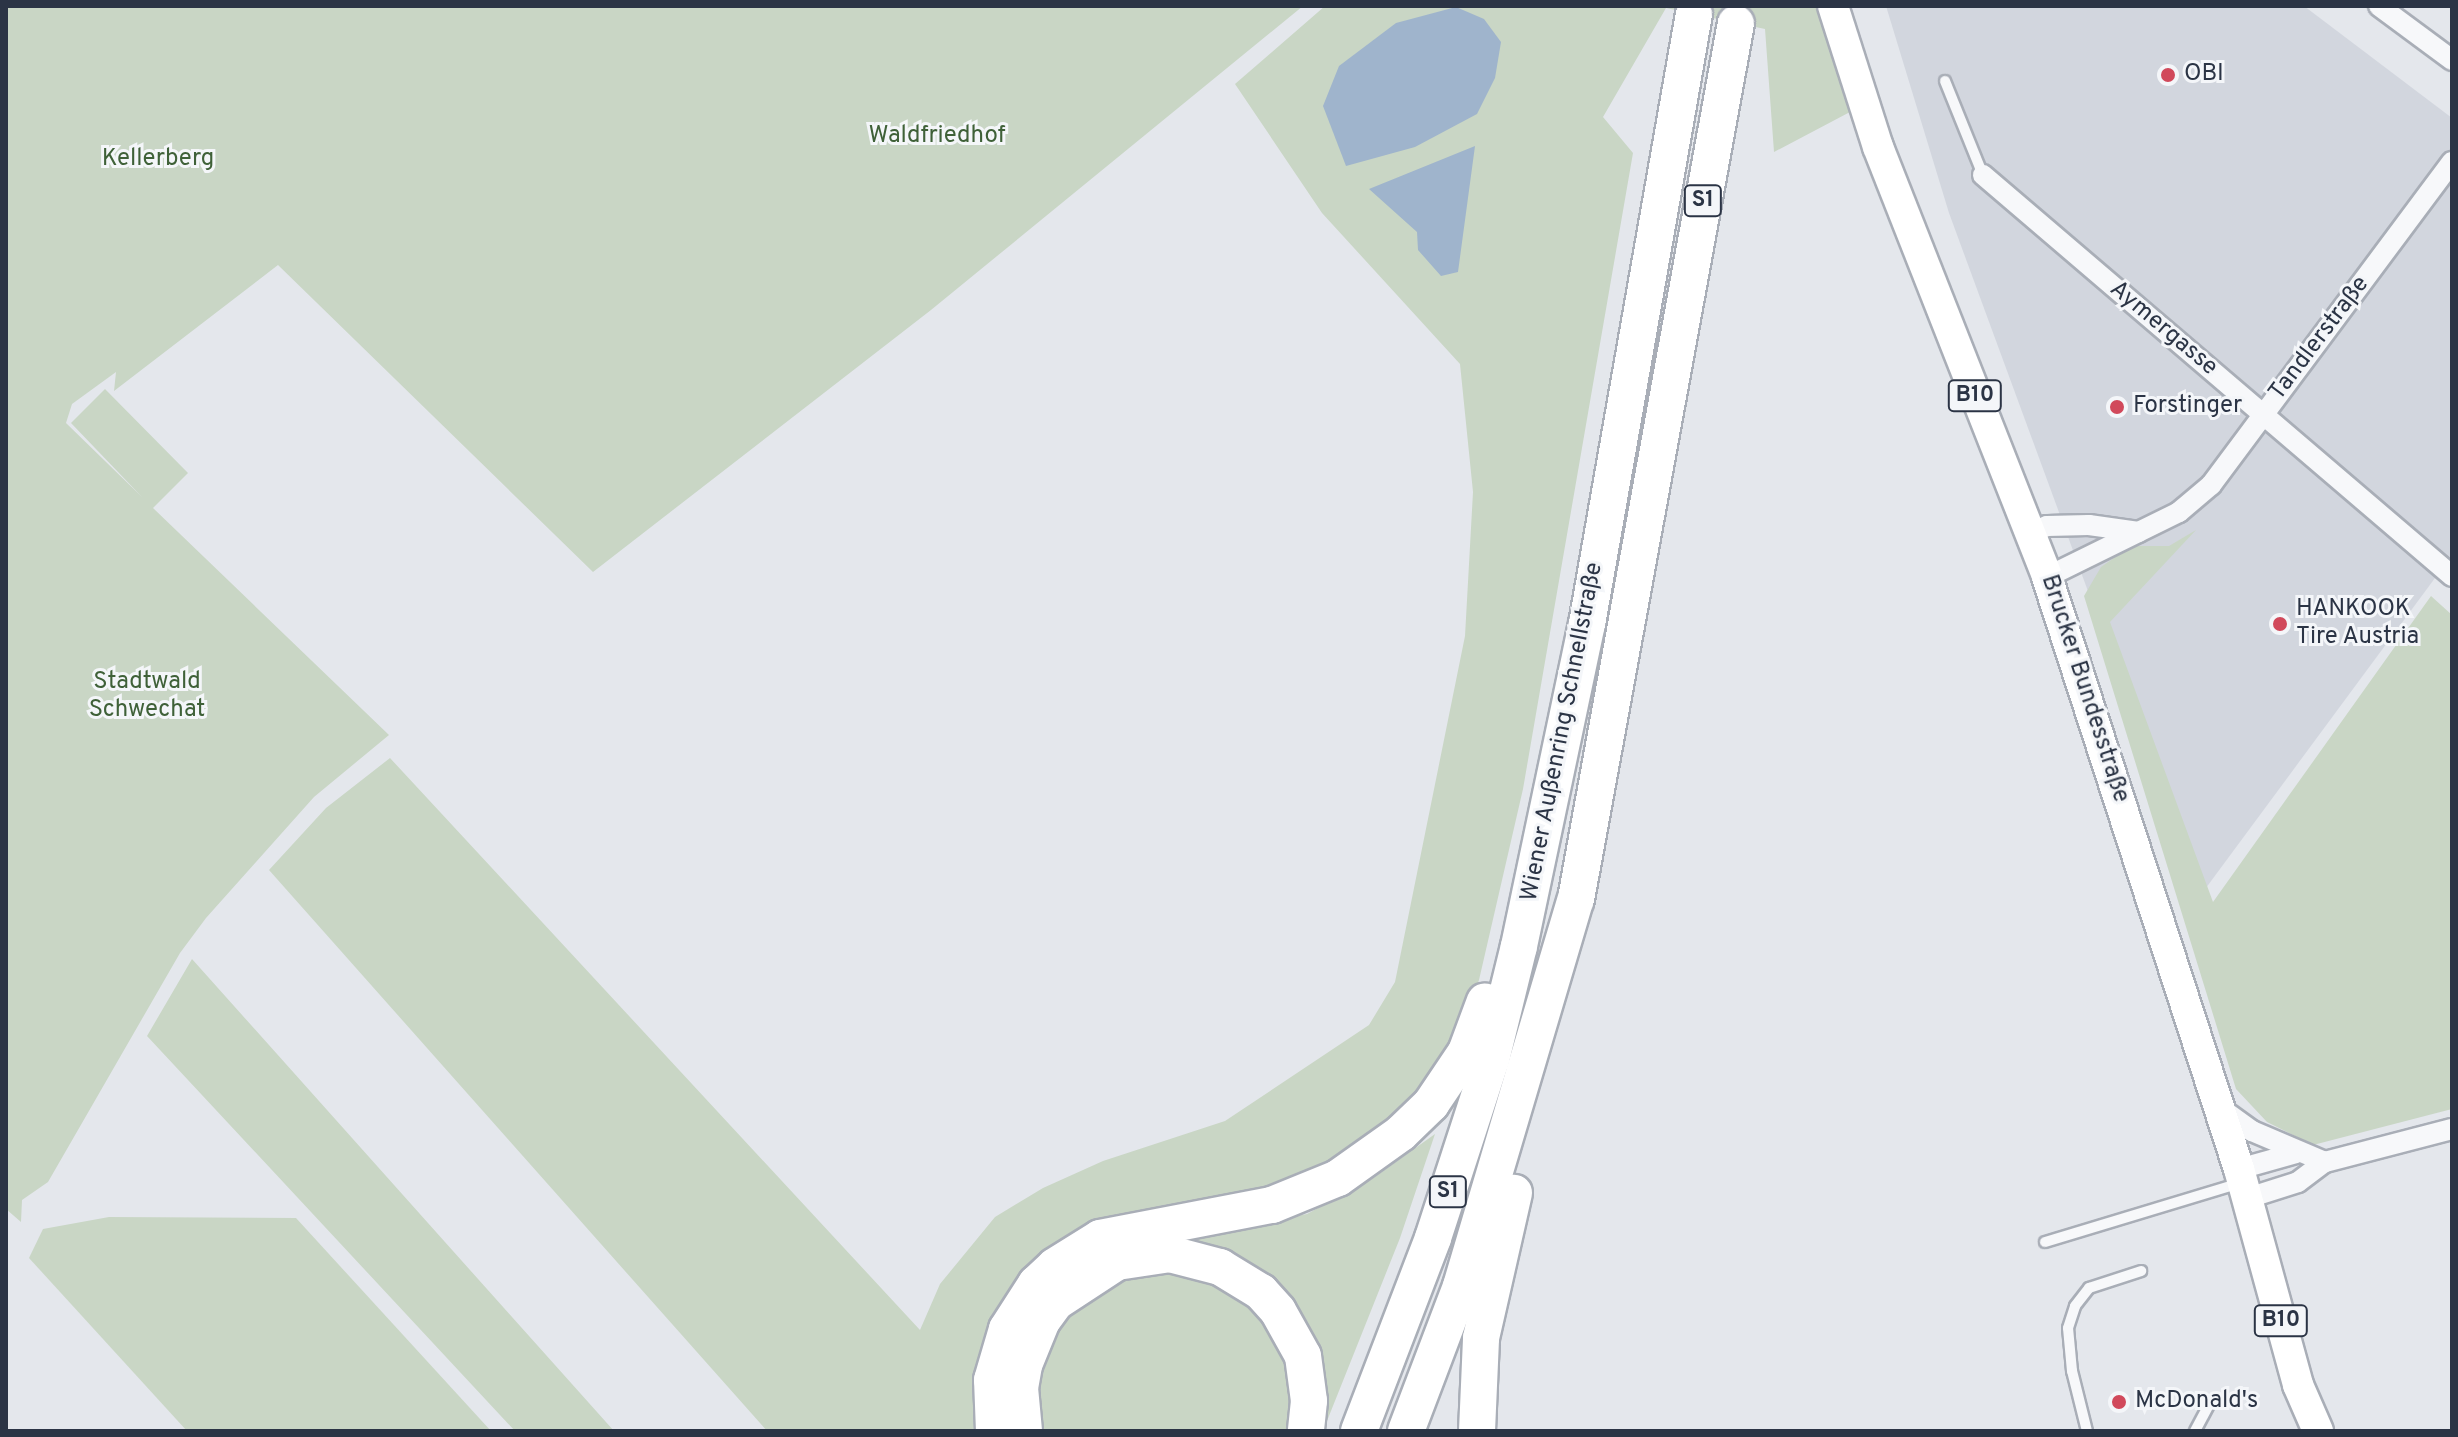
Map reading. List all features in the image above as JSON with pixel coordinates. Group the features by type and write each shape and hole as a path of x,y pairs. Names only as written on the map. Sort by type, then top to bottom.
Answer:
{"highway":[{"name":"Wiener Außenring Schnellstraße","path":"1359,1431 1433,1238 1491,1060 1519,946 1587,624 1694,14"},
{"name":"Wiener Außenring Schnellstraße","path":"1406,1431 1461,1286 1514,1118 1576,899 1736,23"},
{"path":"994,1431 992,1380 1007,1329 1055,1266 1100,1238 1297,1196 1371,1158 1411,1124 1448,1081 1466,1052 1492,985 1519,946"},
{"path":"1477,1431 1481,1338 1520,1168 1514,1118"},
{"path":"1024,1431 1020,1388 1024,1365 1042,1321 1056,1302 1117,1262 1170,1254 1220,1267 1261,1292 1278,1311 1303,1356 1309,1401 1306,1431"}],"main road":[{"name":"Brucker Bundesstraße","path":"1833,6 1889,175 2047,577 2244,1183 2298,1385 2318,1431"},
{"name":"Brucker Bundesstraße","path":"2298,1385 2300,1431"}],"street":[{"path":"2379,6 2452,60"},
{"name":"Tandlerstraße","path":"2047,577 2179,512 2211,485 2452,162"},
{"name":"Aymergasse","path":"1983,175 2452,576"},
{"path":"2031,533 2047,526 2089,525 2139,532"},
{"path":"2219,1107 2296,1153 2325,1162"},
{"path":"2244,1183 2298,1182 2325,1162 2452,1129"},
{"path":"2244,1183 2296,1153"}],"lane":[{"path":"1945,81 1983,175"},
{"path":"2045,1242 2244,1183"},
{"path":"2087,1431 2072,1371 2068,1328 2075,1306 2089,1288 2141,1271"},
{"path":"2195,1431 2211,1401"}],"shaded area":[{"path":"1886,6 2304,6 2452,118 2452,555 2200,896 1949,213"}],"green space":[{"path":"6,6 1303,6 931,310 593,572 278,265 114,391 116,372 72,404 66,423 142,497 71,423 105,389 188,473 153,508 389,735 314,797 206,918 180,953 48,1182 22,1200 21,1222 6,1209"},
{"path":"1325,6 1818,6 1850,112 1774,152 1765,29 1666,8 1603,117 1633,153 1523,789 1479,980 1450,1061 1421,1102 1312,1178 1019,1278 995,1312 979,1357 976,1431 767,1431 269,870 326,808 390,758 920,1330 940,1284 995,1217 1043,1188 1103,1161 1225,1121 1369,1025 1395,982 1465,636 1473,492 1460,364 1322,213 1235,84"},
{"path":"2196,530 2110,622 2213,902 2431,596 2452,615 2452,1109 2313,1145 2267,1122 2236,1089 2084,596 2101,567 2131,546 2169,546"},
{"path":"192,959 614,1431 515,1431 147,1036"},
{"path":"1435,1134 1400,1238 1323,1431 1289,1306 1157,1243 1307,1214 1372,1179"},
{"path":"109,1217 296,1218 491,1431 187,1431 29,1258 43,1229"},
{"path":"1165,1267 1244,1294 1284,1347 1296,1390 1291,1431 1035,1431 1039,1356 1079,1292"}],"water":[{"path":"1456,7 1484,19 1501,42 1495,78 1477,114 1415,147 1346,166 1323,106 1339,66 1396,23"},
{"path":"1475,146 1458,272 1441,276 1418,250 1417,232 1369,189"}],"place":[{"name":"OBI","path":"2168,75"},
{"name":"Forstinger","path":"2117,407"},
{"name":"HANKOOK Tire Austria","path":"2280,624"},
{"name":"McDonald's","path":"2119,1402"}],"park label":[{"name":"Waldfriedhof","path":"937,137"},
{"name":"Kellerberg","path":"158,160"},
{"name":"Stadtwald Schwechat","path":"147,697"}]}
